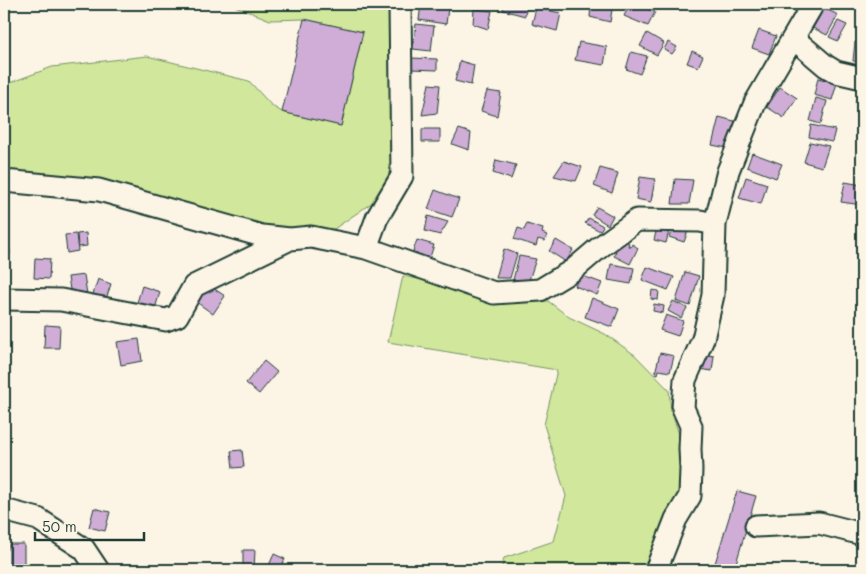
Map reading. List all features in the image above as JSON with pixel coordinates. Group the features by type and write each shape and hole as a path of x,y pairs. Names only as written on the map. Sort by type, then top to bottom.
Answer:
{"street":[{"path":"366,248 377,218 402,176 400,4"},
{"path":"656,570 676,519 690,496 691,468 689,455 691,426 683,408 685,380 703,339 713,295 715,224 728,171 754,103 813,4"},
{"path":"793,38 836,72 862,78"},
{"path":"4,180 99,190 262,236 290,239 312,237 366,248 494,293 540,290 573,270 600,247 637,220 700,221 715,224"},
{"path":"4,300 61,300 166,320 177,316 194,286 290,239"},
{"path":"4,510 38,519 84,549 98,570"},
{"path":"756,526 819,523 862,534"}],"green space":[{"path":"230,4 392,4 392,185 373,202 334,229 321,232 289,233 4,175 4,85 52,67 147,56 249,81 272,106 282,112 341,126 363,32 304,19 270,20"},
{"path":"403,276 433,282 502,304 548,301 569,317 605,334 635,355 669,390 671,411 681,440 682,474 677,496 648,570 501,570 504,558 554,541 566,496 544,425 557,370 388,342"}],"building":[{"path":"421,4 448,8 446,24 419,20"},
{"path":"504,4 527,4 525,16 503,10"},
{"path":"591,4 613,4 610,22 590,17"},
{"path":"630,4 635,4 655,12 648,26 624,16"},
{"path":"536,8 561,13 557,31 532,24"},
{"path":"824,8 838,15 827,35 813,28"},
{"path":"474,9 492,11 488,29 473,24"},
{"path":"304,19 363,32 341,126 282,112"},
{"path":"838,21 847,25 838,41 829,37"},
{"path":"416,24 434,26 431,51 413,49"},
{"path":"759,30 776,36 769,54 752,48"},
{"path":"647,33 664,43 657,55 640,46"},
{"path":"579,42 607,47 604,65 575,60"},
{"path":"668,42 677,47 672,54 664,49"},
{"path":"855,42 862,43 862,62 853,61"},
{"path":"692,51 703,56 698,67 687,63"},
{"path":"631,52 647,56 640,74 626,69"},
{"path":"411,58 437,59 437,70 411,69"},
{"path":"460,61 474,65 471,85 455,81"},
{"path":"818,78 837,83 832,100 814,95"},
{"path":"429,84 440,85 437,113 422,115"},
{"path":"780,87 797,98 784,118 767,107"},
{"path":"487,91 501,93 497,116 481,111"},
{"path":"858,91 862,92 862,107 855,106"},
{"path":"816,98 827,101 821,124 810,121"},
{"path":"719,117 738,122 732,149 712,145"},
{"path":"811,125 835,130 832,142 809,137"},
{"path":"422,129 440,129 440,142 422,142"},
{"path":"459,129 471,133 469,150 452,144"},
{"path":"810,142 829,146 822,167 804,162"},
{"path":"752,153 782,164 776,178 747,167"},
{"path":"496,160 516,165 511,179 493,173"},
{"path":"564,161 582,167 576,181 554,176"},
{"path":"600,168 618,173 612,193 594,186"},
{"path":"640,177 655,179 651,202 636,199"},
{"path":"746,177 767,184 761,204 739,198"},
{"path":"675,179 693,180 689,204 672,204"},
{"path":"845,182 862,185 862,205 841,202"},
{"path":"435,190 459,199 452,217 428,209"},
{"path":"597,207 613,216 608,225 592,215"},
{"path":"428,216 448,222 440,235 425,231"},
{"path":"589,218 603,226 600,231 585,223"},
{"path":"527,224 543,229 542,233 547,235 545,241 538,239 536,246 514,239 518,228 524,230"},
{"path":"658,224 670,227 666,243 654,240"},
{"path":"674,226 688,231 684,242 669,237"},
{"path":"86,233 87,246 78,247 77,234"},
{"path":"76,234 78,251 67,253 65,235"},
{"path":"621,238 629,243 628,246 631,247 632,244 638,248 630,264 614,256 616,251 612,249"},
{"path":"9,239 10,254 4,255 4,240"},
{"path":"417,240 434,245 429,260 412,254"},
{"path":"556,240 573,250 566,262 549,251"},
{"path":"504,249 517,254 510,278 496,278"},
{"path":"519,256 536,259 529,280 513,280"},
{"path":"35,258 50,259 49,279 34,278"},
{"path":"611,264 634,268 631,284 608,280"},
{"path":"647,267 674,277 668,290 642,280"},
{"path":"685,272 699,276 690,306 676,301"},
{"path":"84,275 87,294 71,296 68,277"},
{"path":"580,275 602,283 597,295 575,286"},
{"path":"98,279 111,284 105,302 92,297"},
{"path":"207,284 225,296 213,314 195,301"},
{"path":"142,286 160,292 154,312 136,306"},
{"path":"652,290 659,291 658,300 651,299"},
{"path":"592,298 619,309 612,327 585,317"},
{"path":"673,301 687,308 681,318 668,311"},
{"path":"654,304 664,306 663,313 653,311"},
{"path":"666,315 683,321 678,336 660,330"},
{"path":"45,325 60,326 59,348 44,348"},
{"path":"139,339 142,361 121,365 117,342"},
{"path":"660,353 674,356 670,372 659,370 658,374 655,373"},
{"path":"702,354 714,356 712,371 700,369"},
{"path":"264,361 277,372 259,394 246,383"},
{"path":"242,450 244,467 233,468 231,451"},
{"path":"737,491 756,496 734,570 713,570"},
{"path":"94,508 110,512 105,531 89,527"},
{"path":"9,544 24,544 24,570 9,570"},
{"path":"243,550 255,550 254,570 243,570"},
{"path":"274,554 285,559 280,570 267,570"}]}
